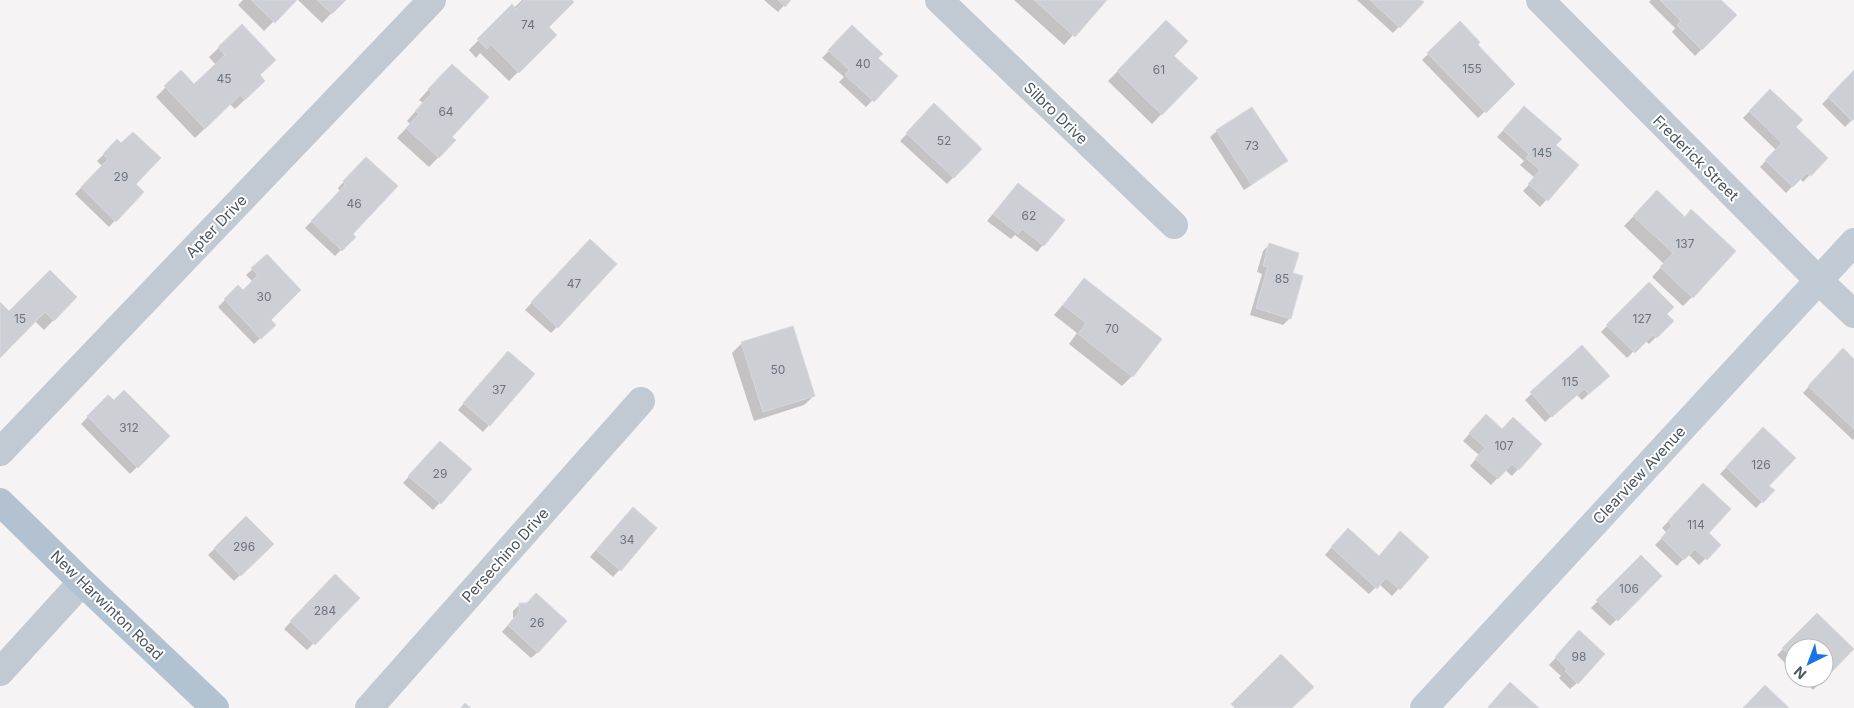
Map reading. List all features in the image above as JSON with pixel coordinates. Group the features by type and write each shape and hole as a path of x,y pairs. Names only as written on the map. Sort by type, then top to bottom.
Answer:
{"main road":[{"name":"New Harwinton Road","path":"0,502 215,708"}],"street":[{"name":"Apter Drive","path":"0,452 432,0"},
{"name":"Silbro Drive","path":"939,0 1174,225"},
{"name":"Frederick Street","path":"1540,0 1854,314"},
{"name":"Clearview Avenue","path":"1424,708 1854,242"},
{"name":"Persechino Drive","path":"369,708 641,402"},
{"path":"0,672 82,582"}],"building":[{"path":"251,0 297,0 275,23"},
{"path":"317,0 346,0 332,14"},
{"path":"524,0 572,0 574,2 549,27 557,35 519,73 491,44 487,49 477,39 512,4 516,9"},
{"path":"778,0 791,0 785,7"},
{"path":"1034,0 1107,0 1075,37"},
{"path":"1370,0 1421,0 1424,2 1400,28"},
{"path":"1660,0 1721,0 1737,15 1702,50 1677,25 1681,21"},
{"path":"1166,20 1188,41 1174,56 1198,78 1162,115 1117,71"},
{"path":"1460,21 1480,42 1478,45 1515,84 1486,113 1427,53"},
{"path":"242,24 276,60 260,75 265,81 245,100 240,95 205,129 164,86 181,70 194,84 225,55 218,47"},
{"path":"852,25 883,54 878,58 898,76 874,102 845,75 849,70 828,50"},
{"path":"452,64 489,97 452,137 456,140 439,158 406,128 419,114 415,111 432,93 428,89"},
{"path":"1854,70 1854,119 1852,121 1828,97"},
{"path":"1770,89 1803,120 1796,127 1828,158 1811,176 1807,173 1793,187 1765,160 1782,143 1749,111"},
{"path":"934,103 982,149 954,178 906,133"},
{"path":"1524,106 1562,139 1556,145 1579,165 1548,201 1528,184 1540,170 1526,158 1529,154 1503,130"},
{"path":"1252,107 1288,161 1251,184 1216,130"},
{"path":"133,132 161,158 136,184 144,192 116,222 81,187 108,159 103,154 117,139 121,143"},
{"path":"366,157 398,186 353,234 356,237 342,251 311,221 345,185 343,181"},
{"path":"1018,183 1065,220 1044,246 1022,229 1018,234 993,214"},
{"path":"1657,190 1685,217 1691,209 1736,251 1693,298 1660,267 1673,253 1633,216"},
{"path":"590,239 617,264 558,328 531,302"},
{"path":"1269,243 1299,253 1293,273 1303,276 1291,319 1256,308 1268,267 1263,266"},
{"path":"267,254 301,290 271,320 276,325 261,339 224,299 238,285 243,290 258,275 251,268"},
{"path":"50,270 77,297 54,321 45,312 0,358 0,302 9,311"},
{"path":"1084,278 1162,339 1133,377 1078,334 1086,323 1063,305"},
{"path":"1649,282 1674,307 1667,314 1674,321 1657,338 1653,335 1635,353 1606,325"},
{"path":"793,326 815,396 763,412 741,342"},
{"path":"1582,345 1610,376 1589,394 1584,389 1552,417 1530,392"},
{"path":"1843,348 1854,359 1854,429 1808,386"},
{"path":"508,351 535,374 490,426 463,403"},
{"path":"124,390 170,436 138,468 87,416 108,395 114,400"},
{"path":"1486,414 1502,429 1513,417 1542,444 1519,470 1512,464 1498,479 1475,459 1485,448 1469,433"},
{"path":"1763,427 1796,458 1769,486 1775,490 1763,503 1726,467"},
{"path":"440,441 472,469 441,504 408,476"},
{"path":"1703,483 1731,509 1709,533 1721,545 1707,560 1695,549 1684,560 1661,538 1672,526 1668,521"},
{"path":"633,507 657,528 621,571 596,550"},
{"path":"246,516 274,544 241,576 214,548"},
{"path":"1348,528 1379,556 1400,531 1429,557 1400,590 1386,578 1377,589 1331,547"},
{"path":"1641,555 1662,576 1618,621 1596,600"},
{"path":"335,574 360,598 315,645 290,621"},
{"path":"536,593 567,621 538,653 508,625 519,612 519,603 527,603"},
{"path":"1817,613 1854,649 1834,670 1834,638 1792,638"},
{"path":"1579,630 1605,654 1578,684 1555,657"},
{"path":"1281,654 1314,687 1292,708 1235,708 1231,704"},
{"path":"1510,682 1539,708 1489,708"},
{"path":"1765,685 1789,708 1743,708"},
{"path":"465,703 471,708 461,708"}]}
